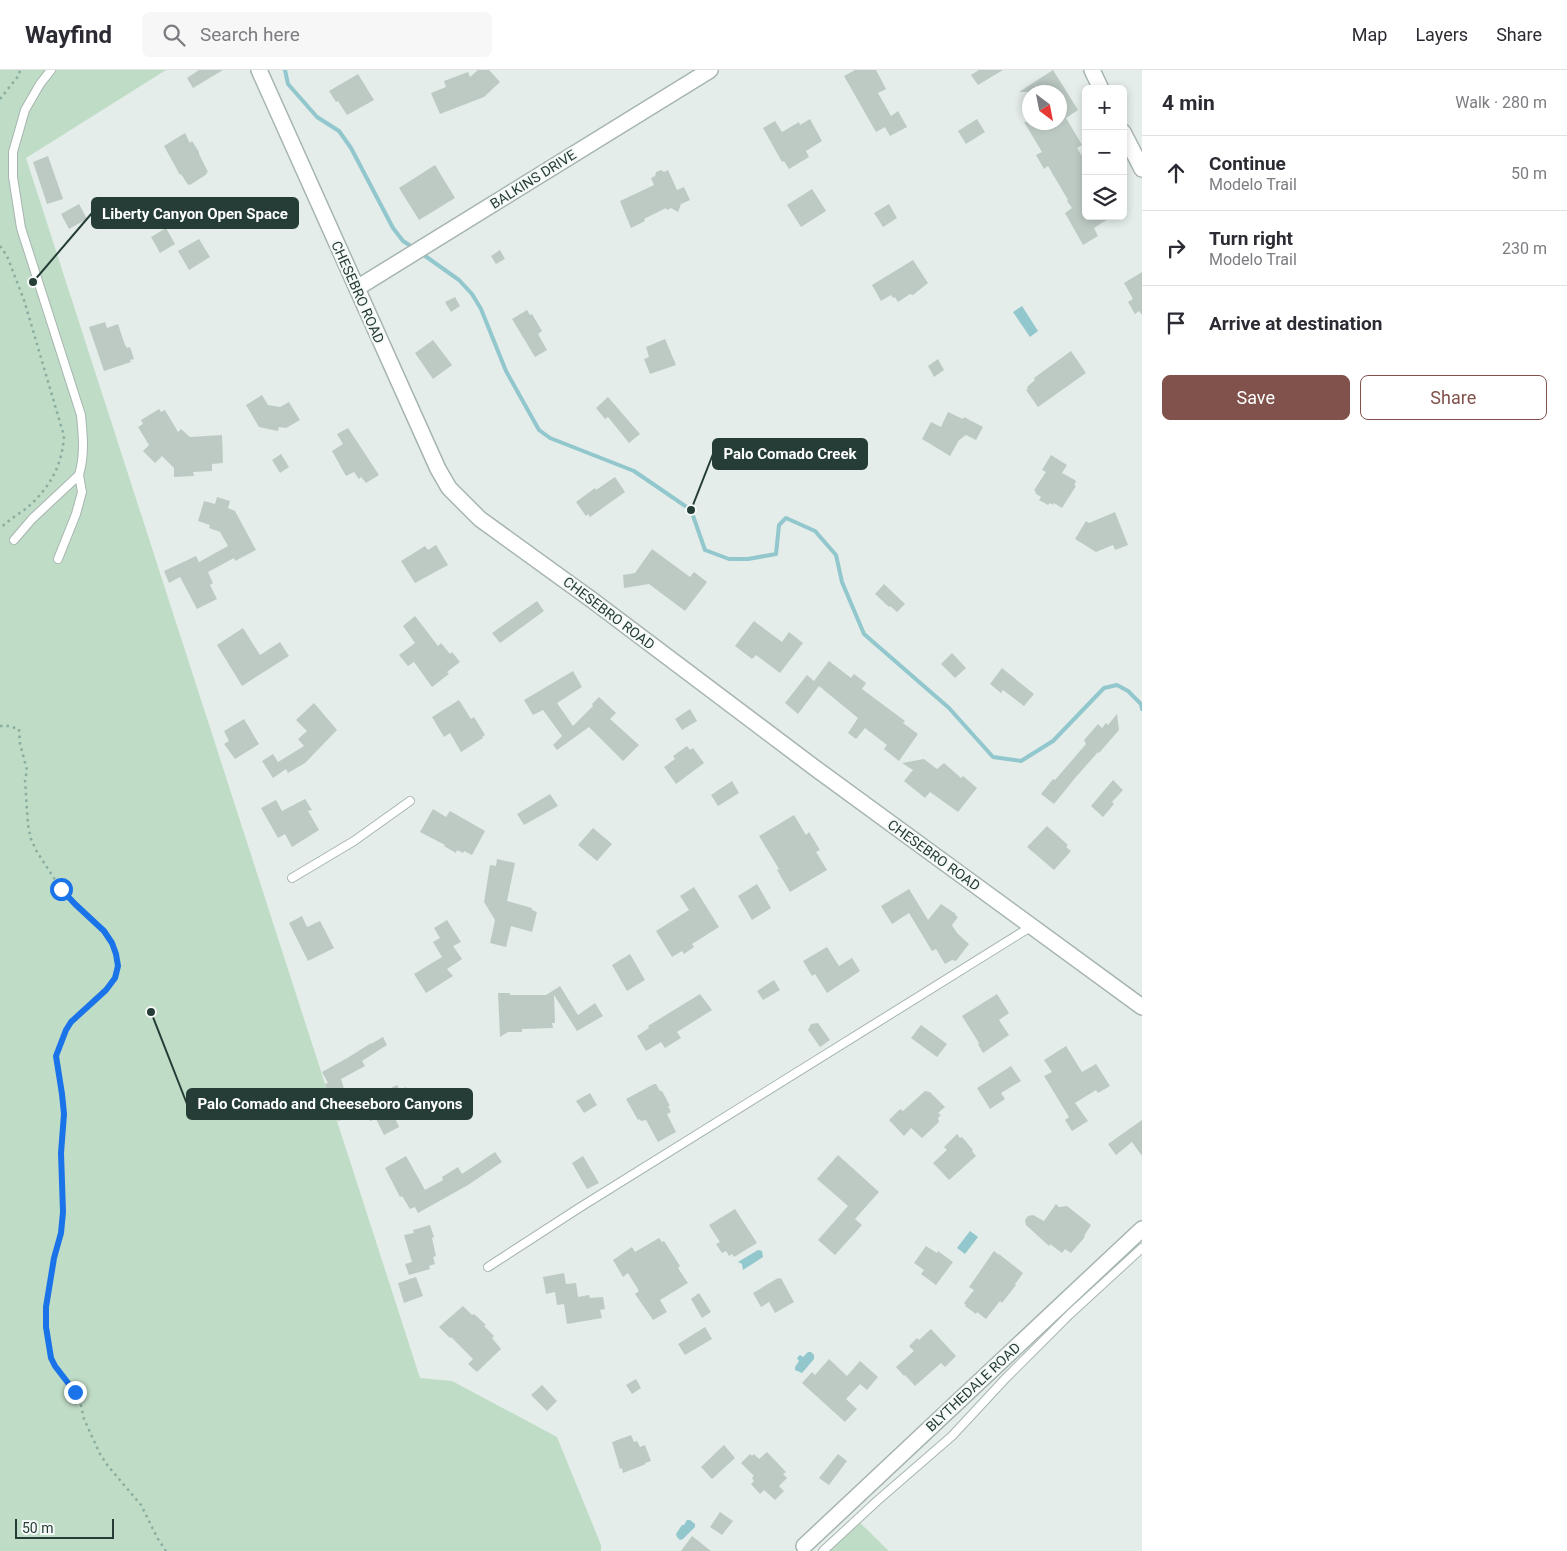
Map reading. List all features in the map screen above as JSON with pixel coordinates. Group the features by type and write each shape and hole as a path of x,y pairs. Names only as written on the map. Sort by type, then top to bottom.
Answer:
{"street":[{"name":"CHESEBRO ROAD","path":"258,70 438,469 450,488 473,513 831,780 1142,1007"},
{"name":"BALKINS DRIVE","path":"357,288 710,70"},
{"path":"1092,70 1099,85"},
{"path":"1127,140 1142,169"},
{"name":"BLYTHEDALE ROAD","path":"804,1546 1142,1229"}],"lane":[{"path":"51,70 40,84 25,110 13,152 12,164 21,228 81,415 84,446 83,461 79,475 82,492 76,514 58,559"},
{"path":"14,540 32,519 79,475"},
{"path":"292,878 354,841 410,801"},
{"path":"488,1268 579,1208 1032,926"},
{"path":"823,1551 877,1500 952,1436 1018,1365 1142,1248"}],"path":[{"path":"0,99 20,70"},
{"path":"0,246 7,256 24,300 64,436 59,461 51,482 44,492 0,528"},
{"path":"0,726 19,729 20,744 27,770 24,780 28,825 37,852 61,889 104,931 112,943 118,966 115,978 106,990 71,1022 56,1056 64,1114 61,1153 63,1212 61,1233 54,1258 46,1307 48,1347 55,1366 78,1397 84,1419 100,1454 141,1505 166,1551"}],"green space":[{"path":"0,70 166,70 26,158 420,1378 452,1381 557,1437 601,1545 601,1551 0,1551"},
{"path":"857,1520 889,1551 826,1551"}],"water":[{"path":"1022,306 1038,331 1030,337 1013,312"},
{"path":"970,1231 978,1237 965,1254 957,1248"},
{"path":"758,1250 762,1251 763,1257 743,1270 742,1264 738,1262"},
{"path":"808,1352 814,1355 814,1359 802,1373 795,1370 799,1361 797,1358 800,1355 803,1357"},
{"path":"687,1520 695,1524 695,1527 680,1540 676,1534"}],"building":[{"path":"199,70 223,70 193,88 187,78"},
{"path":"478,70 489,70 500,82 484,97 440,114 431,93 446,87 444,81 468,72 470,77"},
{"path":"855,70 876,70 886,89 878,93 891,116 898,111 907,127 890,136 885,127 876,132 844,76"},
{"path":"979,70 1003,70 978,85 971,75"},
{"path":"1053,70 1062,85 1030,85"},
{"path":"358,74 374,100 347,115 329,91"},
{"path":"1067,92 1078,110 1067,117"},
{"path":"810,119 822,141 806,151 809,157 789,169 784,161 782,162 763,128 775,121 782,132 799,122 800,125"},
{"path":"977,119 985,132 966,144 958,131"},
{"path":"1067,120 1082,145 1077,148 1082,156 1082,220 1107,220 1094,228 1098,236 1083,245 1065,213 1072,208 1068,200 1048,166 1044,169 1036,155 1042,152 1029,130 1067,130"},
{"path":"185,133 190,143 192,141 199,152 208,172 190,185 180,175 164,146"},
{"path":"48,156 63,199 47,204 33,162"},
{"path":"435,165 455,198 419,220 399,188"},
{"path":"661,170 664,172 668,170 677,190 684,187 690,200 681,204 678,212 671,208 667,210 666,208 631,228 620,201 654,185 651,178 655,176 656,172"},
{"path":"812,189 826,211 801,227 787,205"},
{"path":"79,204 87,219 69,229 61,214"},
{"path":"889,204 897,218 883,227 874,213"},
{"path":"166,228 175,244 160,253 151,237"},
{"path":"199,239 210,257 189,270 178,251"},
{"path":"500,250 505,259 496,264 491,256"},
{"path":"913,260 928,283 913,295 910,294 898,302 891,295 881,301 872,285"},
{"path":"1142,272 1142,315 1139,311 1135,314 1128,302 1133,299 1124,283"},
{"path":"455,297 460,306 451,312 445,302"},
{"path":"527,310 530,315 532,314 542,331 538,334 547,350 535,357 512,319"},
{"path":"105,322 107,328 118,324 125,345 127,348 130,347 134,359 130,360 131,362 104,371 89,327"},
{"path":"665,339 676,365 650,374 644,359 649,357 646,347"},
{"path":"433,340 452,365 433,379 415,353"},
{"path":"1071,351 1086,373 1038,407 1026,390 1028,389 1027,387 1035,380 1034,378"},
{"path":"938,359 944,370 934,377 928,366"},
{"path":"262,395 268,405 280,407 289,402 300,420 286,428 279,427 278,431 259,427 246,405"},
{"path":"608,397 640,434 629,443 608,417 605,419 596,408"},
{"path":"159,409 161,412 165,410 178,432 181,429 190,437 222,435 223,463 212,464 212,471 193,472 194,476 174,477 174,468 162,456 155,463 143,451 149,445 138,427 143,424 141,420"},
{"path":"948,412 963,419 964,417 983,427 976,440 966,435 959,440 950,456 922,439 931,422 941,427"},
{"path":"348,428 379,475 366,483 361,477 359,479 354,472 346,476 332,451 343,444 337,434"},
{"path":"281,454 289,467 280,473 272,460"},
{"path":"1051,455 1067,465 1062,473 1076,482 1074,485 1076,486 1062,508 1054,503 1053,505 1050,503 1048,505 1039,500 1041,497 1034,490 1046,472 1042,470"},
{"path":"615,477 625,492 590,517 588,514 586,516 576,502 595,488 596,490"},
{"path":"217,497 230,501 228,508 235,511 256,550 235,561 234,558 208,572 213,583 210,585 217,599 197,609 180,577 169,583 164,571 196,556 199,562 228,546 220,532 209,528 210,525 198,521 204,501 215,504"},
{"path":"1115,512 1128,545 1115,550 1113,545 1096,552 1075,539 1086,521 1089,523"},
{"path":"436,545 448,565 415,583 401,561 425,546 428,550"},
{"path":"652,549 690,577 694,572 707,582 685,611 649,584 624,588 623,575 635,573"},
{"path":"884,584 905,604 897,612 875,594"},
{"path":"537,601 544,611 500,643 492,633"},
{"path":"415,616 438,646 441,643 460,662 447,672 449,674 432,687 414,662 408,666 399,655 415,643 403,626"},
{"path":"754,621 782,642 789,632 803,643 780,673 756,655 752,659 735,646"},
{"path":"243,628 260,655 280,642 289,656 242,686 217,645"},
{"path":"952,653 966,668 955,678 941,664"},
{"path":"829,661 851,678 854,674 866,683 862,689 905,721 903,723 918,734 899,761 884,749 887,745 865,728 856,739 848,733 858,718 819,686 798,714 785,703 807,675 814,681"},
{"path":"1002,668 1034,694 1024,706 1003,690 1001,693 990,684"},
{"path":"573,671 582,687 557,703 573,726 593,706 592,704 599,697 616,713 610,719 639,745 623,761 589,727 557,750 553,745 562,736 543,710 533,715 524,700"},
{"path":"459,700 471,719 474,717 485,735 461,752 450,733 444,737 432,717"},
{"path":"314,703 337,730 305,763 288,773 286,769 273,778 262,761 273,754 278,762 304,746 298,739 307,731 296,720"},
{"path":"690,709 697,721 682,730 675,719"},
{"path":"1117,714 1119,730 1054,804 1041,794 1086,744 1084,740 1098,724 1102,728 1106,723 1108,725"},
{"path":"244,719 259,744 235,759 224,744 229,741 224,731"},
{"path":"687,746 690,750 693,748 704,763 676,784 664,767 675,759 673,756"},
{"path":"924,759 937,769 944,763 961,778 963,776 977,788 958,812 930,792 925,798 904,781 913,770 902,763"},
{"path":"1113,780 1123,790 1112,802 1114,804 1103,817 1091,806"},
{"path":"732,781 739,793 718,806 711,795"},
{"path":"550,794 558,806 524,825 517,814"},
{"path":"305,799 312,810 308,811 319,830 292,847 285,834 278,838 261,808 276,800 282,811"},
{"path":"433,809 446,817 450,811 485,831 472,855 457,850 456,853 420,832"},
{"path":"794,815 806,835 809,832 820,850 816,852 827,870 790,892 777,870 779,869 759,836"},
{"path":"1047,826 1068,845 1066,847 1071,851 1054,870 1027,847"},
{"path":"593,828 612,844 597,861 578,845"},
{"path":"497,859 515,863 507,901 532,908 532,910 537,912 532,932 511,926 506,947 490,943 495,920 484,902 490,865 496,866"},
{"path":"757,884 771,908 752,920 738,896"},
{"path":"694,887 719,927 692,944 694,947 684,954 682,951 672,957 656,931 689,910 680,896"},
{"path":"909,889 928,920 941,904 958,917 952,925 957,933 969,944 956,961 952,960 945,964 936,949 932,951 909,913 892,924 881,906"},
{"path":"302,916 307,927 320,921 334,948 308,961 289,923"},
{"path":"447,920 461,942 453,946 462,959 447,969 453,976 426,993 414,974 442,957 433,942 440,938 434,928"},
{"path":"827,947 839,966 852,958 860,971 827,993 815,974 812,976 803,961"},
{"path":"630,954 645,980 627,991 612,965"},
{"path":"774,980 780,990 763,1000 757,991"},
{"path":"560,986 578,1015 595,1003 603,1016 577,1031 554,995 555,1023 552,1023 553,1028 522,1029 522,1032 508,1032 500,1037 498,993 546,995"},
{"path":"700,994 712,1010 677,1032 681,1038 665,1048 661,1042 646,1051 637,1036 649,1028 648,1026"},
{"path":"997,994 1009,1013 999,1020 1009,1035 983,1053 962,1016"},
{"path":"818,1023 830,1040 820,1047 808,1030 811,1024"},
{"path":"921,1025 947,1044 937,1057 911,1038"},
{"path":"383,1037 387,1045 362,1061 365,1066 341,1079 350,1108 397,1085 400,1090 406,1087 413,1101 397,1109 395,1118 399,1127 384,1135 376,1119 370,1121 366,1112 338,1121 325,1084 328,1083 322,1072"},
{"path":"1066,1046 1082,1072 1096,1064 1110,1086 1098,1093 1096,1090 1075,1103 1088,1121 1072,1131 1065,1120 1069,1117 1044,1076 1052,1072 1044,1060"},
{"path":"1011,1066 1021,1081 1001,1093 1005,1099 990,1109 977,1088"},
{"path":"654,1084 662,1091 670,1106 668,1106 671,1112 667,1114 676,1132 658,1142 646,1120 638,1120 626,1099"},
{"path":"925,1091 930,1092 945,1107 938,1113 941,1115 938,1118 939,1122 922,1138 911,1128 904,1136 889,1120 900,1109 903,1111"},
{"path":"590,1093 597,1105 584,1113 576,1101"},
{"path":"1142,1120 1142,1156 1132,1142 1116,1155 1108,1144"},
{"path":"957,1134 960,1138 962,1137 976,1156 949,1180 933,1163 947,1150 944,1147"},
{"path":"495,1152 502,1162 468,1185 418,1213 415,1207 410,1209 402,1196 400,1197 385,1168 406,1156 425,1190 443,1180 442,1177 458,1167 462,1174"},
{"path":"838,1155 879,1192 855,1219 862,1225 835,1255 818,1240 848,1206 817,1179"},
{"path":"583,1156 599,1183 587,1189 572,1163"},
{"path":"1056,1204 1059,1207 1067,1206 1091,1225 1085,1237 1071,1253 1065,1249 1062,1253 1050,1244 1049,1246 1026,1225 1025,1220 1028,1216 1033,1215 1044,1221"},
{"path":"735,1209 757,1243 734,1257 732,1254 729,1256 726,1251 722,1253 716,1244 720,1242 709,1225"},
{"path":"430,1225 434,1237 432,1238 436,1256 433,1257 435,1264 429,1266 430,1269 409,1275 405,1264 412,1262 404,1235 414,1233 413,1230"},
{"path":"659,1238 662,1242 664,1241 688,1283 660,1300 667,1312 653,1320 635,1294 639,1291 628,1273 623,1277 613,1260 632,1247 635,1252"},
{"path":"926,1246 937,1253 938,1251 953,1262 936,1285 921,1274 924,1270 914,1263"},
{"path":"994,1251 1023,1273 1002,1303 1000,1301 986,1319 965,1306 964,1303 974,1290 969,1287"},
{"path":"564,1273 566,1284 576,1283 578,1297 589,1295 590,1298 603,1297 605,1309 600,1310 602,1318 567,1324 564,1304 557,1305 555,1292 546,1294 543,1277"},
{"path":"416,1277 423,1296 404,1303 398,1283"},
{"path":"781,1278 794,1302 775,1313 769,1302 761,1307 753,1293"},
{"path":"699,1293 711,1312 702,1318 691,1299"},
{"path":"463,1306 486,1325 484,1326 494,1336 492,1338 501,1349 477,1372 468,1364 473,1359 439,1327"},
{"path":"705,1327 712,1339 685,1355 678,1344"},
{"path":"931,1329 956,1356 945,1367 941,1363 915,1386 896,1367 914,1351 909,1346"},
{"path":"829,1359 847,1376 860,1361 878,1377 867,1390 860,1384 846,1399 857,1409 845,1422 802,1383 812,1372 815,1375"},
{"path":"636,1379 641,1388 632,1394 626,1385"},
{"path":"542,1385 557,1401 547,1411 531,1395"},
{"path":"631,1435 634,1442 637,1441 640,1447 645,1445 651,1461 623,1473 612,1442"},
{"path":"724,1445 735,1458 712,1479 701,1467"},
{"path":"767,1452 786,1472 783,1474 787,1478 779,1486 784,1491 775,1500 764,1490 760,1494 751,1484 754,1481 752,1478 754,1476 741,1463 750,1454 752,1456 754,1454 759,1459"},
{"path":"838,1454 847,1461 829,1485 819,1478"},
{"path":"720,1512 733,1521 722,1535 710,1527"},
{"path":"692,1536 711,1551 681,1551"}],"waterway":[{"path":"285,70 288,84 317,117 339,131 351,148 393,228 403,241 414,248"},
{"path":"421,253 459,280 472,294 481,309 506,371 539,430 550,438 634,471 691,510 705,550 729,559 748,559 776,554 779,525 786,518 815,531 836,555 842,582 864,634 949,708 993,757 1021,761 1053,741 1104,688 1117,685 1128,691 1141,704 1142,709"}],"place":[{"name":"Liberty Canyon Open Space","path":"33,282"},
{"name":"Palo Comado Creek","path":"691,510"},
{"name":"Palo Comado and Cheeseboro Canyons","path":"151,1012"}],"route":[{"path":"61,889 104,931 112,943 118,966 115,978 106,990 71,1022 58,1047 56,1056 64,1114 61,1153 63,1212 61,1233 54,1258 46,1307 46,1327 51,1358 75,1392"}]}
